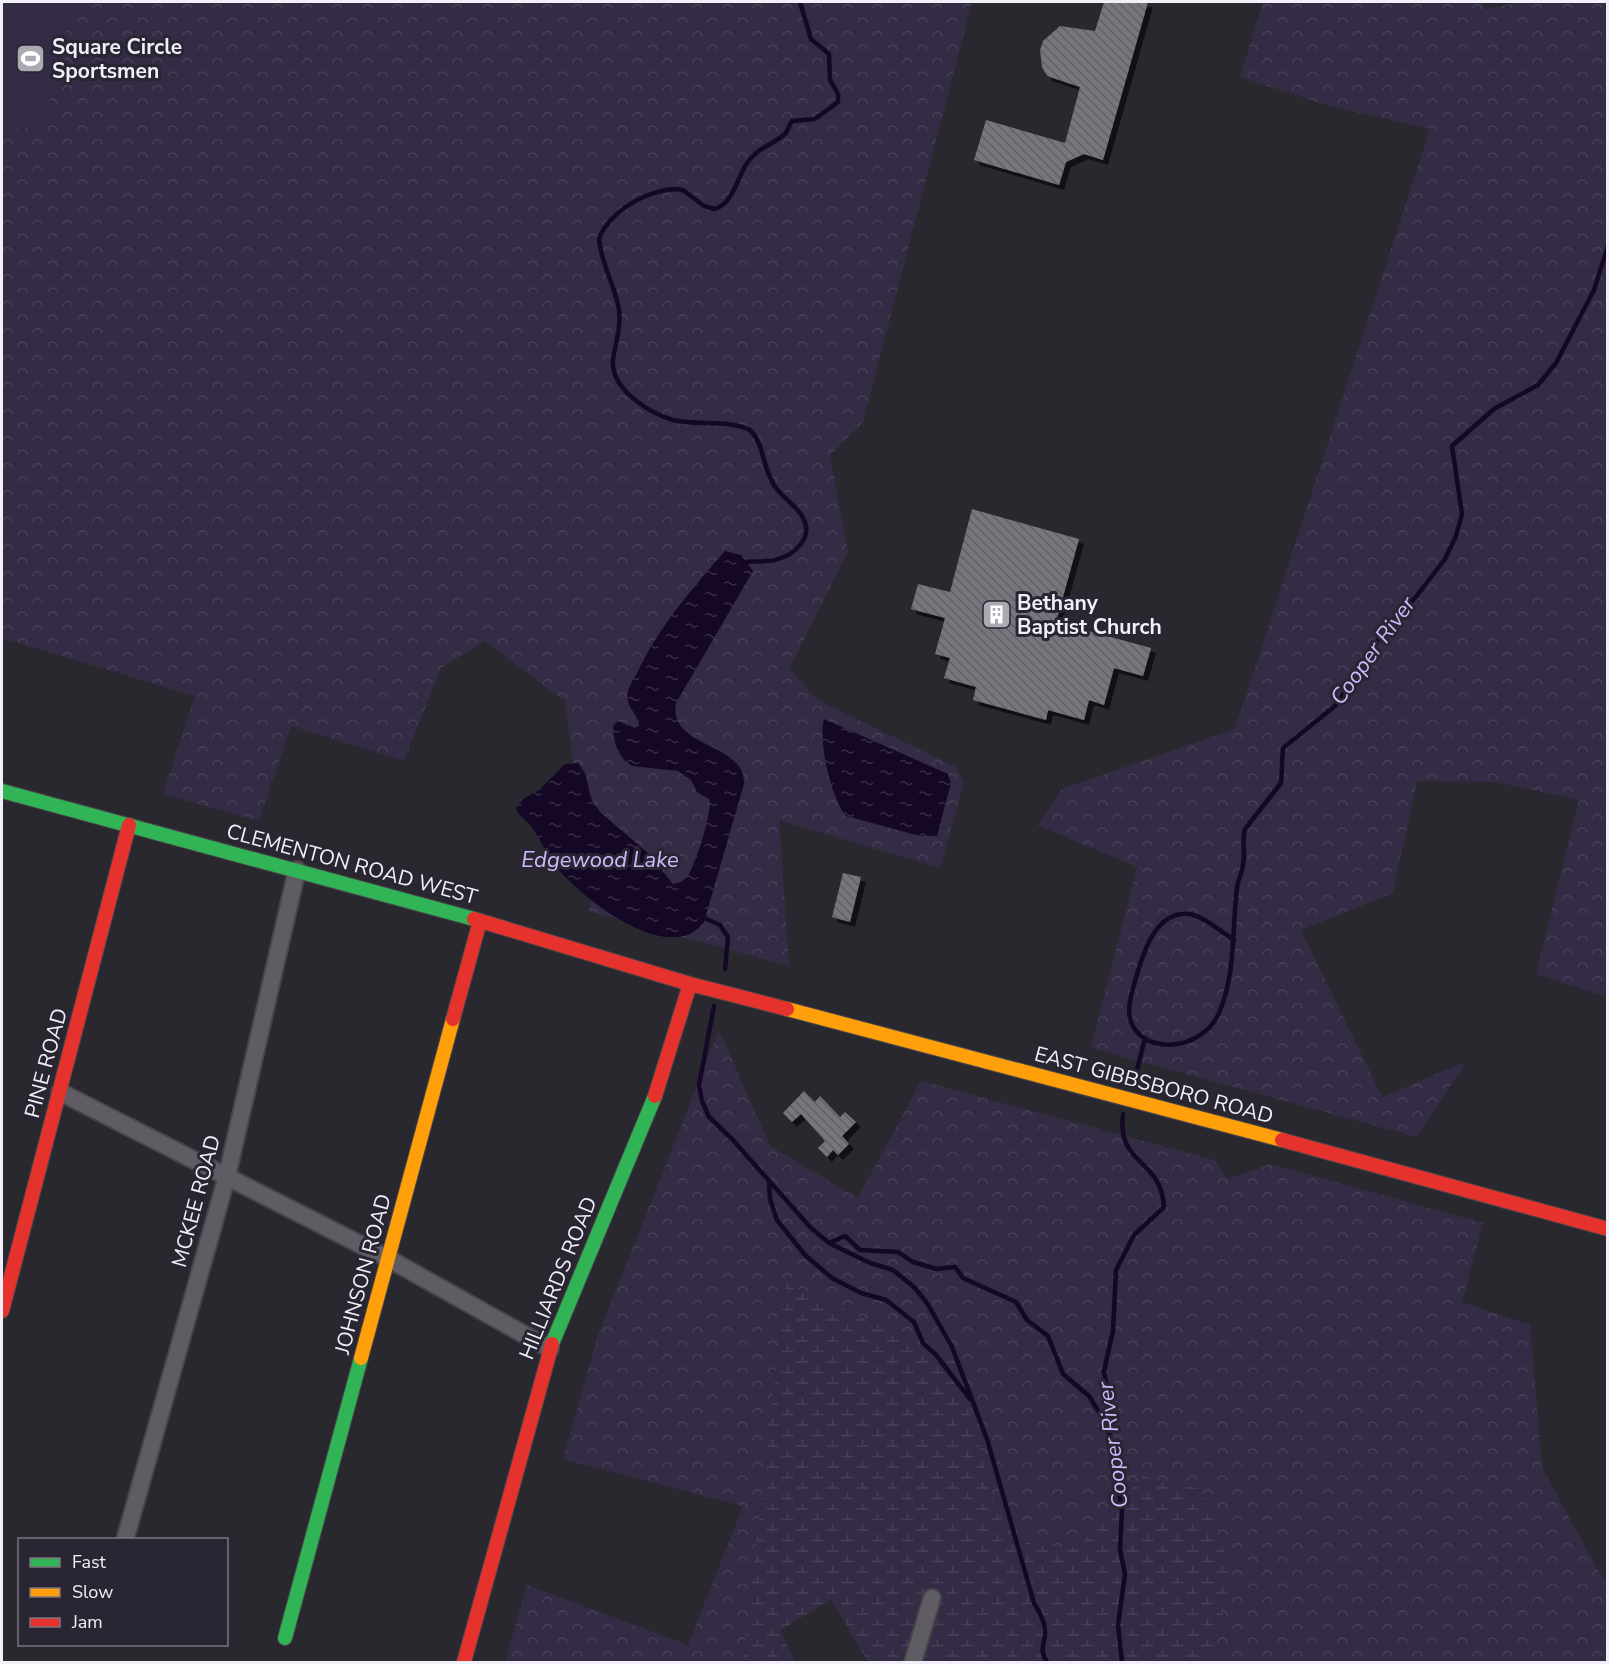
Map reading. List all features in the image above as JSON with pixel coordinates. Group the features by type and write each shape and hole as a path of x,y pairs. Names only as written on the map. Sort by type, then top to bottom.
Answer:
{"street":[{"name":"CLEMENTON ROAD WEST","path":"2,791 480,921 690,984"},
{"name":"PINE ROAD","path":"2,1311 129,825"},
{"name":"MCKEE ROAD","path":"125,1538 227,1176 297,870"},
{"name":"JOHNSON ROAD","path":"285,1638 480,921"},
{"name":"EAST GIBBSBORO ROAD","path":"690,984 1122,1097 1608,1229"},
{"name":"HILLIARDS ROAD","path":"464,1662 550,1348 566,1303 637,1144 660,1082 690,984"},
{"path":"60,1092 389,1259 550,1348"},
{"path":"913,1662 932,1598"}],"green space":[{"name":"Square Circle Sportsmen","path":"2,2 74,2 45,116 22,129 2,125"},
{"path":"74,2 972,2 863,422 830,455 848,552 789,669 819,701 956,767 964,783 940,868 779,820 789,966 589,911 592,900 516,808 573,762 565,701 484,641 441,668 404,761 291,726 259,821 163,794 195,696 2,638 2,125 22,129 45,116"},
{"path":"1263,2 1479,2 1485,9 1522,2 1607,2 1607,997 1536,974 1579,800 1496,782 1417,781 1393,893 1301,930 1382,1097 1467,1061 1416,1137 1091,1048 1137,867 1037,825 1062,789 1235,729 1430,129 1330,106 1240,77"},
{"path":"719,1030 770,1146 858,1198 921,1081 1214,1160 1228,1179 1271,1164 1483,1223 1462,1302 1530,1325 1542,1468 1603,1579 1607,1577 1607,1662 1211,1662 1232,1573 1143,1476 1077,1548 1006,1543 956,1363 786,1283 743,1662 505,1662 527,1585 688,1645 743,1506 563,1459 597,1338"},
{"path":"786,1283 956,1362 1006,1543 1077,1548 1143,1476 1200,1489 1232,1573 1211,1662 868,1662 831,1599 780,1631 795,1662 743,1662"}],"water":[{"name":"Edgewood Lake","path":"725,551 741,555 753,571 676,703 677,718 683,729 694,738 733,760 741,770 744,784 704,922 689,934 670,937 649,933 628,924 586,896 557,868 533,829 516,808 523,799 539,790 565,764 578,763 585,773 591,798 600,812 649,854 673,884 688,876 696,859 709,814 709,799 697,792 691,780 678,771 632,766 617,749 613,726 618,721 635,728 639,726 627,697 631,684 666,623"},
{"path":"824,719 948,774 951,783 937,836 920,836 846,816 835,796 827,769 823,741"}],"building":[{"path":"1104,2 1148,2 1103,160 1084,154 1066,162 1059,185 974,160 986,120 1065,143 1080,87 1047,76 1042,67 1040,50 1043,41 1060,26 1095,31"},
{"name":"Bethany Baptist Church","path":"972,509 1079,539 1056,622 1151,648 1143,676 1114,668 1104,705 1089,700 1084,720 1048,710 1046,720 973,700 976,687 944,678 950,658 935,654 945,618 911,609 918,584 950,592"},
{"path":"843,873 861,877 850,922 832,917"},
{"path":"804,1091 815,1102 820,1096 840,1117 845,1112 856,1122 842,1136 849,1144 838,1155 833,1150 827,1157 818,1148 825,1141 801,1114 792,1122 783,1113"}],"waterway":[{"path":"743,562 775,560 796,549 801,544 806,531 802,516 770,479 761,449 755,435 750,430 732,425 692,423 663,417 643,406 624,390 614,370 613,359 619,328 619,309 602,257 599,239 604,229 622,210 646,196 659,192 683,190 704,206 715,209 721,206 731,195 751,158 785,134 792,121 815,119 838,102 838,94 830,80 829,54 811,39 800,2"},
{"name":"Cooper River","path":"1234,940 1229,937 1207,921 1190,914 1176,915 1165,921 1148,943 1131,996 1130,1016 1136,1030 1147,1040 1162,1044 1178,1044 1195,1038 1209,1028 1219,1013 1231,967 1232,951 1234,935 1235,903 1244,861 1245,829 1281,783 1283,748 1335,706 1388,625 1415,598 1445,559 1456,536 1462,514 1452,446 1494,409 1538,385 1556,363 1594,290 1608,246"},
{"path":"702,917 720,925 728,937 725,969"},
{"path":"714,1006 699,1085 702,1101 709,1117 732,1139 810,1227 829,1243 870,1263 893,1270 914,1287 927,1303 952,1347 987,1439 1034,1603 1044,1622 1043,1652 1047,1662"},
{"name":"Cooper River","path":"1137,1070 1145,1038"},
{"name":"Cooper River","path":"1122,1662 1118,1625 1125,1574 1120,1550 1122,1510 1108,1427 1108,1395 1104,1371 1113,1331 1116,1270 1134,1235 1164,1207 1161,1191 1155,1179 1126,1144 1123,1114"},
{"path":"769,1183 770,1199 777,1220 805,1255 832,1278 861,1293 886,1300 914,1322 923,1343 936,1355 970,1399"},
{"path":"829,1243 845,1236 860,1250 898,1252 913,1262 937,1269 955,1267 963,1278 1016,1302 1027,1320 1048,1336 1063,1374 1089,1396 1107,1425"}],"traffic: fast":[{"path":"2,791 474,919"},
{"path":"552,1344 655,1096"},
{"path":"285,1638 361,1358"}],"traffic: slow":[{"path":"787,1009 1282,1140"},
{"path":"361,1358 453,1019"}],"traffic: jam":[{"path":"2,1311 129,825"},
{"path":"474,919 690,984 787,1009"},
{"path":"453,1019 480,921"},
{"path":"655,1096 690,984"},
{"path":"1282,1140 1608,1229"},
{"path":"464,1662 552,1344"}],"place":[{"name":"Square Circle Sportsmen","path":"31,59"},
{"name":"Bethany Baptist Church","path":"996,615"}]}
